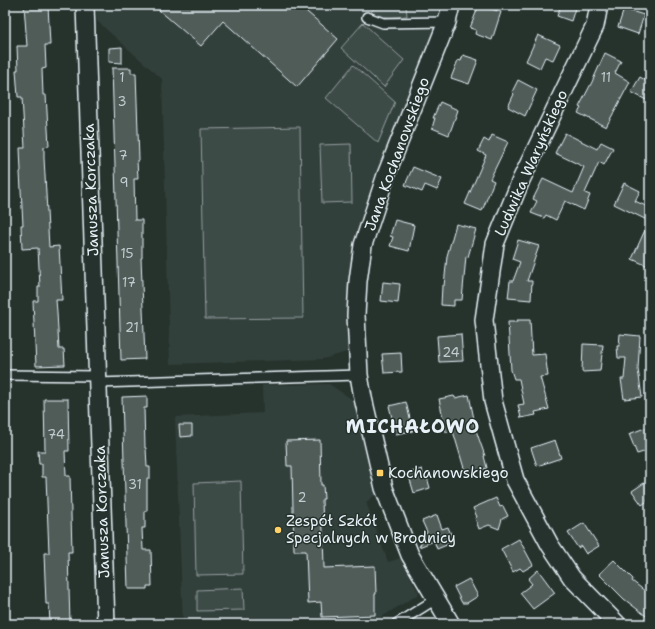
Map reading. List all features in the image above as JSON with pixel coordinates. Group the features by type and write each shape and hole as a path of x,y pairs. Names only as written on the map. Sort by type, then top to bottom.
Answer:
{"street":[{"name":"Janusza Korczaka","path":"85,5 106,624"},
{"name":"Jana Kochanowskiego","path":"451,5 447,22 386,175 363,246 358,281 356,315 359,375 384,488 410,555 451,624"},
{"name":"Ludwika Waryńskiego","path":"599,5 595,26 520,180 495,244 484,320 493,401 515,480 550,545 572,578 617,624"}],"lane":[{"path":"367,17 383,23 447,22"},
{"path":"5,375 97,379 359,375"},
{"path":"396,624 436,599"}],"shaded area":[{"path":"96,5 444,5 442,14 379,167 358,235 350,351 323,359 170,364 162,79 97,21"},
{"path":"377,5 406,5 407,16 380,16 371,12"},
{"path":"363,23 404,60 384,87 341,48"},
{"path":"353,65 395,102 378,143 326,98"},
{"path":"300,127 303,318 205,319 201,129"},
{"path":"351,144 352,202 322,203 320,145"},
{"name":"Zespół Szkół Specjalnych w Brodnicy","path":"329,384 356,402 363,442 377,494 366,502 388,562 401,558 419,594 378,619 183,624 175,417 263,413 262,385"},
{"path":"241,481 243,574 196,575 194,483"},
{"path":"243,588 244,610 197,611 197,590"}],"building":[{"path":"24,5 48,5 50,45 45,45 46,68 42,69 43,95 46,95 49,146 44,147 44,158 49,247 59,246 62,300 56,300 59,349 64,349 65,365 36,366 33,301 38,301 38,287 40,287 38,248 22,249 21,225 23,225 20,148 25,148 22,97 18,97 16,70 18,70 17,46 27,46"},
{"path":"153,5 299,5 338,39 297,87 223,21 201,46"},
{"path":"479,5 501,12 492,40 475,34 476,30 470,28"},
{"path":"561,5 576,5 571,21 557,16"},
{"path":"624,9 644,15 638,34 618,27"},
{"path":"538,35 560,45 553,60 545,57 540,68 526,61"},
{"path":"122,47 122,63 109,62 109,48"},
{"path":"605,53 621,61 615,73 630,82 606,127 578,113 581,108 579,107"},
{"path":"463,55 478,60 469,84 451,78 458,60 461,61"},
{"path":"112,68 131,68 131,73 136,73 139,160 137,160 138,179 134,179 135,220 142,220 141,258 145,359 121,360"},
{"path":"640,77 650,83 650,102 631,92"},
{"path":"518,80 537,90 525,116 508,107 514,94 512,92"},
{"path":"440,102 458,110 449,135 432,128 435,118 433,118"},
{"path":"565,133 597,149 601,142 613,148 604,165 599,162 585,193 590,195 584,210 565,201 556,220 546,215 544,218 531,213 537,201 533,199 543,179 573,193 584,167 555,153"},
{"path":"492,135 508,142 490,179 494,181 482,211 465,204 486,155 478,151 484,139 489,142"},
{"path":"413,167 442,179 437,190 425,185 422,192 405,185"},
{"path":"624,183 640,191 635,201 650,208 650,267 632,259 649,221 614,204"},
{"path":"395,220 414,225 409,251 390,246 393,237 390,236"},
{"path":"456,224 476,229 468,257 466,256 462,300 454,300 454,306 441,305 442,286 444,286 447,256"},
{"path":"518,240 539,246 527,281 532,281 531,300 508,298 510,281 513,281 520,262 512,259"},
{"path":"383,282 400,284 398,303 381,301"},
{"path":"517,320 530,320 532,355 545,354 548,376 540,377 549,409 535,412 536,415 521,418 518,405 524,404 519,379 514,379 511,370 508,322 518,322"},
{"path":"461,334 463,361 439,362 437,336"},
{"path":"620,334 640,336 638,369 642,397 624,399 621,379 624,379 626,358 618,358 617,346 619,346"},
{"path":"583,344 603,345 600,371 582,372"},
{"path":"401,353 402,372 384,373 382,354"},
{"path":"469,395 474,419 472,419 485,456 487,468 466,475 453,431 446,432 439,399"},
{"path":"147,396 147,408 144,408 145,448 147,467 150,467 150,478 147,478 147,511 145,511 145,528 142,528 143,550 151,550 152,586 147,586 147,589 128,589 122,397"},
{"path":"44,399 68,399 69,451 65,451 66,476 70,476 72,552 68,552 70,624 50,624 49,604 46,604 44,553 49,553 46,477 42,477 42,464 39,464 38,451 45,451"},
{"path":"406,402 413,431 396,434 389,406"},
{"path":"179,425 192,425 192,436 180,437"},
{"path":"650,426 650,450 637,454 629,434"},
{"name":"Zespół Szkół Specjalnych w Brodnicy","path":"320,440 321,485 323,485 324,499 322,499 324,568 375,566 375,615 322,617 321,602 308,603 306,551 294,551 292,466 287,466 286,441"},
{"path":"555,440 561,458 537,466 531,448"},
{"path":"422,469 424,478 427,477 430,488 414,493 408,473"},
{"path":"650,479 650,499 642,505 632,491"},
{"path":"496,498 500,507 503,506 508,516 502,519 499,529 489,525 479,529 475,518 477,517 473,508"},
{"path":"437,515 442,529 448,527 454,542 437,549 434,541 419,547 427,532 422,521"},
{"path":"584,523 599,546 586,554 581,546 578,548 568,533"},
{"path":"519,539 533,565 523,571 520,568 513,572 501,549"},
{"path":"614,560 633,579 632,581 650,595 650,619 624,599 599,574"},
{"path":"538,570 555,593 533,609 520,593 532,584 528,579"},
{"path":"469,579 478,596 467,603 462,603 454,587"}],"place":[{"name":"Kochanowskiego","path":"380,473"},
{"name":"Zespół Szkół Specjalnych w Brodnicy","path":"278,530"}],"district":[{"name":"MICHAŁOWO","path":"413,426"}]}
